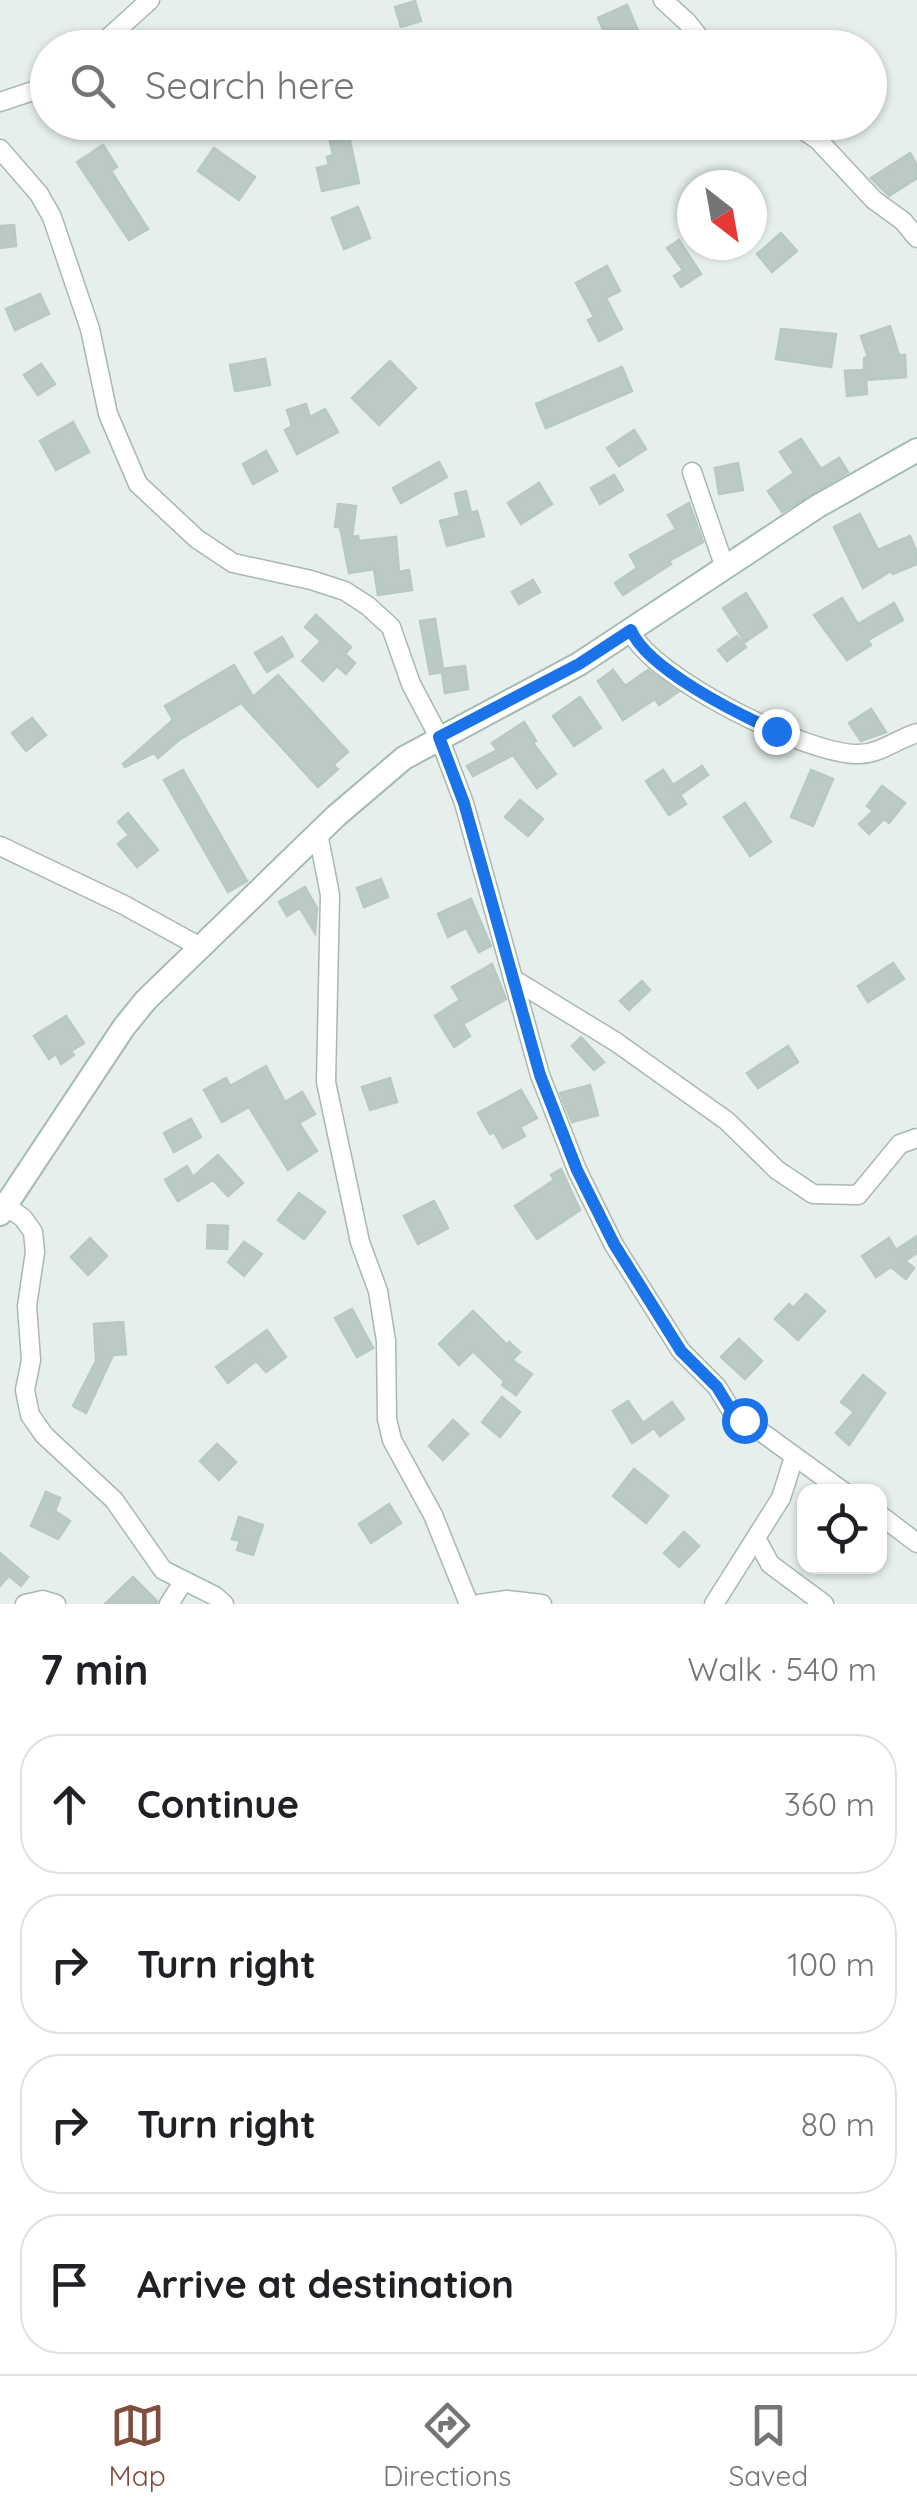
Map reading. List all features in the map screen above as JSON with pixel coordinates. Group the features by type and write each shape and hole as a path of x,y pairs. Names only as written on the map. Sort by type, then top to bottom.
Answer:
{"main road":[{"path":"2,1207 146,1000 372,782 439,737 579,664 818,506 917,450"}],"street":[{"path":"117,30 150,0"},
{"path":"662,0 694,30"},
{"path":"0,102 30,92"},
{"path":"818,140 874,200 903,221 917,238"},
{"path":"0,149 40,194 52,216 90,329 108,414 138,484 197,539 233,563 345,591 391,627 411,684 439,737 464,803 540,1075 577,1170 614,1244 681,1351 717,1387 731,1410 833,1484"},
{"path":"692,472 725,568"},
{"path":"631,630 636,642 651,656 728,709 824,749 858,754 879,750 917,733"},
{"path":"318,833 330,895 326,1082 360,1242 378,1291 386,1341 387,1419 392,1440 433,1515 469,1604"},
{"path":"0,846 124,905 202,948"},
{"path":"513,979 616,1042 727,1121 777,1170 812,1194 858,1195 900,1144 917,1138"},
{"path":"2,1207 23,1218 33,1232 35,1252 27,1306 31,1360 24,1390 30,1415 44,1434 114,1500 163,1570 224,1604"},
{"path":"714,1604 781,1498 794,1457"},
{"path":"887,1520 917,1543"},
{"path":"758,1540 770,1564 824,1604"},
{"path":"169,1604 182,1582"},
{"path":"25,1604 44,1600 56,1604"},
{"path":"479,1604 508,1600 542,1604"}],"building":[{"path":"415,1 421,21 401,27 395,7"},
{"path":"627,5 638,30 603,30 598,18"},
{"path":"330,140 350,140 359,183 322,191 317,168 329,165 327,157 333,155"},
{"path":"103,145 117,167 111,171 148,229 129,240 77,162"},
{"path":"214,148 255,177 239,200 198,171"},
{"path":"910,153 917,165 917,178 889,196 871,178"},
{"path":"358,207 370,238 344,249 332,218"},
{"path":"14,225 16,246 0,248 0,226"},
{"path":"781,233 797,251 772,272 762,260 767,260 767,245"},
{"path":"677,241 677,260 692,260 701,274 681,287 674,276 683,270 667,248"},
{"path":"607,266 620,291 606,298 622,329 599,341 588,320 594,317 576,283"},
{"path":"40,294 49,314 15,330 6,309"},
{"path":"890,326 899,355 905,355 906,377 866,380 867,394 847,396 845,371 864,370 864,358 868,357 861,336"},
{"path":"781,329 836,334 831,367 776,359"},
{"path":"265,359 270,385 235,391 230,365"},
{"path":"390,361 416,388 379,425 352,398"},
{"path":"41,364 55,384 38,395 24,375"},
{"path":"622,367 632,391 546,428 536,404"},
{"path":"306,404 310,417 325,409 338,432 297,454 285,430 292,426 287,410"},
{"path":"73,422 89,452 56,470 40,441"},
{"path":"634,430 646,449 619,466 607,448"},
{"path":"801,439 821,469 839,458 848,472 782,512 768,491 794,473 780,452"},
{"path":"266,451 277,471 253,484 243,464"},
{"path":"439,462 447,477 401,503 393,488"},
{"path":"738,463 743,490 719,494 715,468"},
{"path":"614,475 623,490 600,504 591,488"},
{"path":"539,483 552,504 521,524 508,503"},
{"path":"466,491 471,513 477,511 484,536 447,546 440,521 460,516 455,494"},
{"path":"689,503 703,542 623,595 615,583 637,568 630,555 676,529 668,515"},
{"path":"338,504 356,506 352,537 358,536 359,541 396,537 399,572 409,570 412,590 378,595 374,569 349,573 340,527 335,527"},
{"path":"860,514 878,550 910,536 917,564 893,574 891,571 863,588 834,527"},
{"path":"533,580 540,592 519,604 512,592"},
{"path":"746,593 767,627 745,642 723,608"},
{"path":"842,598 858,624 894,603 903,620 868,640 871,645 847,660 814,615"},
{"path":"316,615 351,647 345,654 355,663 346,674 337,666 323,681 302,661 321,641 305,627"},
{"path":"435,619 443,669 465,666 468,689 445,693 442,672 430,674 420,621"},
{"path":"737,636 746,647 727,661 718,650"},
{"path":"282,637 293,656 267,672 255,653"},
{"path":"234,665 253,697 278,675 348,752 333,765 338,769 318,787 241,703 179,740 158,758 154,753 125,767 123,764 173,720 165,706"},
{"path":"613,670 625,686 648,670 678,692 659,705 655,699 623,720 598,681"},
{"path":"580,697 601,728 574,746 553,716"},
{"path":"871,709 886,732 861,741 849,723"},
{"path":"32,718 46,735 26,751 12,733"},
{"path":"524,722 536,741 533,743 556,774 537,788 513,755 473,776 467,766 497,750 492,743"},
{"path":"702,766 708,775 680,795 686,804 669,815 646,781 663,770 673,785"},
{"path":"183,770 247,881 228,892 164,780"},
{"path":"811,770 833,779 813,826 791,817"},
{"path":"882,786 905,803 889,823 884,819 869,834 859,824 873,811 867,806"},
{"path":"520,800 543,819 528,836 505,817"},
{"path":"745,803 771,842 750,856 724,817"},
{"path":"128,813 158,850 137,867 118,844 129,835 118,822"},
{"path":"381,879 388,897 364,907 357,888"},
{"path":"305,887 317,908 315,933 300,908 287,916 279,902"},
{"path":"471,899 491,946 479,952 466,928 448,937 438,914"},
{"path":"893,963 904,979 868,1002 858,986"},
{"path":"492,964 506,999 463,1024 470,1036 454,1047 435,1016 460,1000 452,987"},
{"path":"642,981 650,990 629,1010 620,1001"},
{"path":"66,1016 84,1043 61,1064 56,1054 49,1059 34,1036"},
{"path":"581,1037 604,1062 594,1070 572,1046"},
{"path":"788,1046 798,1062 758,1088 747,1073"},
{"path":"266,1066 285,1102 302,1092 315,1114 299,1123 317,1151 288,1170 249,1107 222,1122 204,1090 226,1078 230,1086"},
{"path":"390,1078 397,1102 370,1110 362,1087"},
{"path":"590,1085 598,1115 572,1122 560,1093"},
{"path":"521,1090 537,1118 520,1127 525,1136 503,1148 478,1113"},
{"path":"191,1119 201,1137 174,1152 164,1133"},
{"path":"218,1155 243,1183 228,1196 213,1180 178,1201 165,1180 187,1166 193,1177"},
{"path":"561,1169 580,1210 537,1239 515,1206 554,1180 551,1175"},
{"path":"299,1193 325,1212 304,1239 278,1220"},
{"path":"434,1201 448,1228 418,1244 404,1216"},
{"path":"208,1225 228,1226 227,1249 207,1248"},
{"path":"917,1236 917,1253 905,1261 914,1268 906,1279 891,1267 876,1277 862,1256 889,1238 896,1250"},
{"path":"90,1238 107,1256 88,1275 71,1257"},
{"path":"244,1242 262,1254 244,1276 228,1262"},
{"path":"806,1294 825,1311 798,1340 775,1319"},
{"path":"352,1309 373,1348 357,1357 335,1318"},
{"path":"473,1311 507,1345 509,1342 520,1352 512,1360 532,1374 516,1395 502,1385 504,1381 473,1351 459,1365 439,1344"},
{"path":"123,1322 126,1354 113,1355 86,1413 73,1406 96,1361 94,1324"},
{"path":"267,1330 286,1357 266,1372 256,1361 228,1383 216,1367"},
{"path":"739,1339 762,1361 745,1379 721,1357"},
{"path":"863,1375 885,1393 849,1445 836,1433 854,1412 841,1402"},
{"path":"502,1397 520,1412 500,1437 482,1422"},
{"path":"628,1401 643,1423 672,1402 684,1419 660,1436 654,1428 632,1443 613,1411"},
{"path":"453,1420 468,1434 443,1460 429,1446"},
{"path":"217,1444 236,1462 219,1480 200,1461"},
{"path":"634,1469 668,1496 646,1523 613,1496"},
{"path":"46,1492 60,1498 55,1511 70,1521 58,1539 31,1526"},
{"path":"389,1504 401,1523 371,1543 359,1524"},
{"path":"239,1517 263,1525 253,1555 237,1550 240,1541 232,1539"},
{"path":"684,1532 699,1546 679,1567 664,1553"},
{"path":"0,1553 28,1577 21,1586 9,1576 0,1586"},
{"path":"133,1577 157,1604 105,1604"}],"route":[{"path":"744,1420 681,1351 614,1244 577,1170 540,1075 464,803 439,737 579,664 631,630 636,642 651,656 693,686 728,709 776,731"}]}
